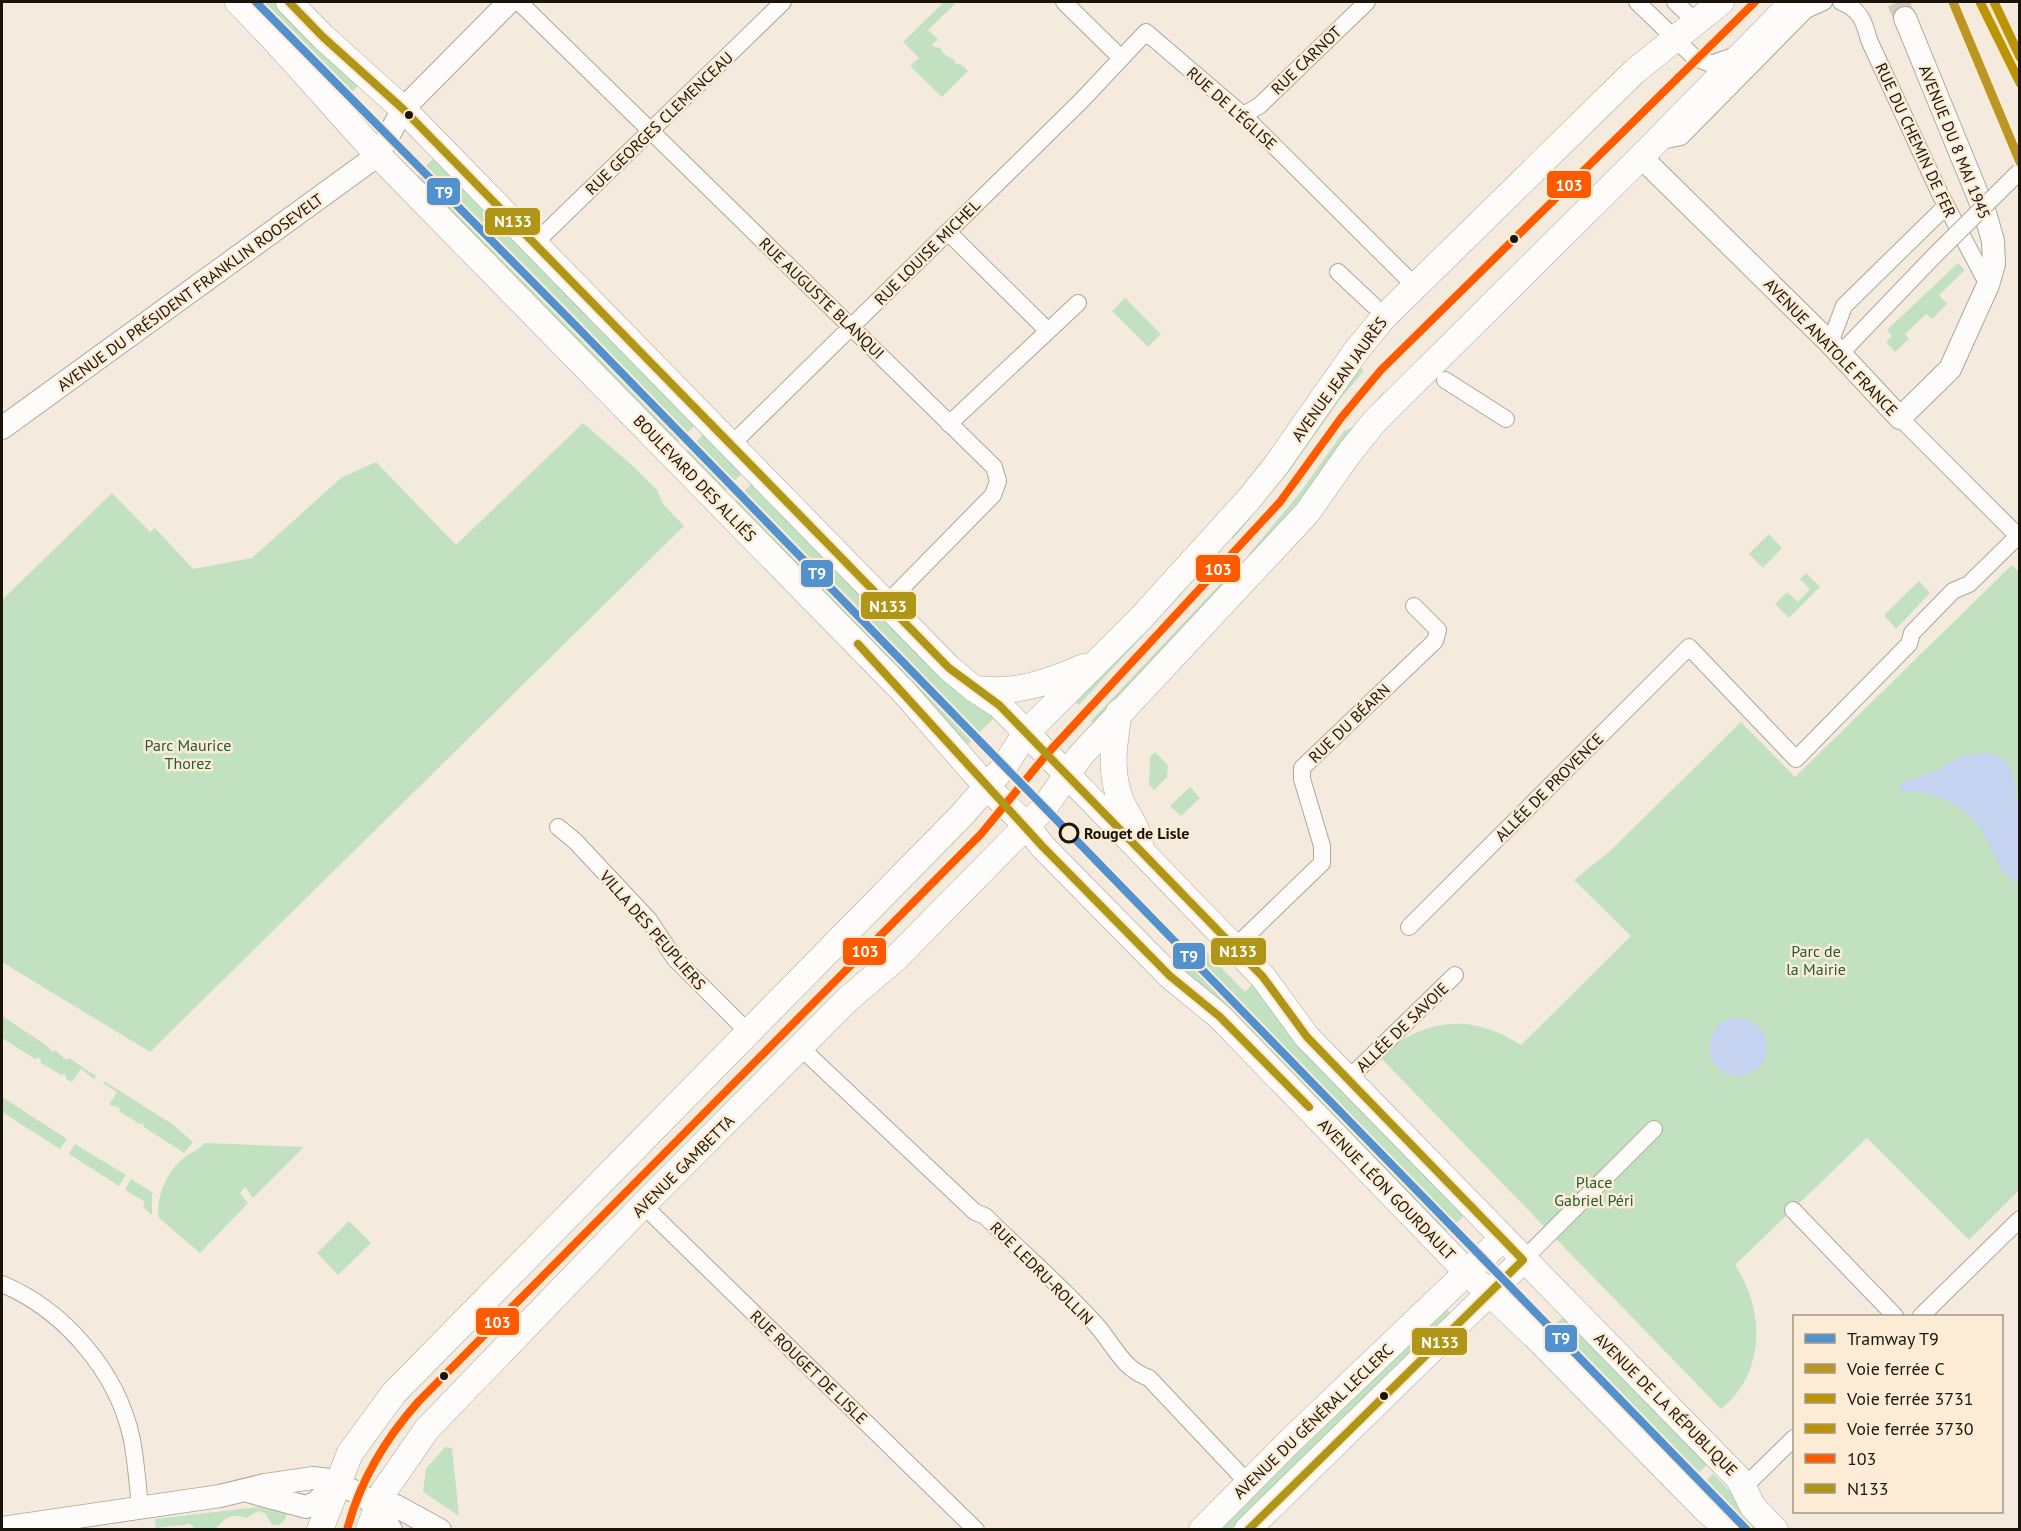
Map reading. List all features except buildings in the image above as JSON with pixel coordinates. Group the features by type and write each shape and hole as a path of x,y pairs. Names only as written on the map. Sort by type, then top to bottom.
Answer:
{"main road":[{"name":"BOULEVARD DES ALLIÉS","path":"238,2 304,70 330,103 378,155 904,692 1005,806"},
{"path":"289,2 336,49 403,109 949,668 973,688 999,705 1233,949 1263,977 1302,1031 1523,1260"},
{"path":"378,155 403,109 509,2"},
{"name":"AVENUE JEAN JAURÈS","path":"987,787 1011,758 1025,734 1141,618 1249,499 1277,464 1356,351 1414,285 1635,70 1721,2"},
{"path":"1026,825 1051,801 1075,762 1119,712 1307,513 1350,452 1376,421 1745,51 1799,6"},
{"name":"AVENUE DU 8 MAI 1945","path":"1900,418 1950,369 1988,285 1994,264 1993,241 1985,213 1905,18"},
{"name":"AVENUE ANATOLE FRANCE","path":"1648,149 1900,418"},
{"name":"AVENUE DU PRÉSIDENT FRANKLIN ROOSEVELT","path":"2,428 378,155"},
{"path":"973,688 997,692 1022,689 1057,679 1095,662"},
{"path":"1119,712 1114,746 1114,781 1127,813 1139,830 1142,855"},
{"path":"320,1530 336,1485 356,1444 394,1393 987,787"},
{"name":"AVENUE LÉON GOURDAULT","path":"1005,806 1026,825 1043,847 1170,976 1219,1016 1489,1293"},
{"name":"AVENUE GAMBETTA","path":"373,1518 382,1494 427,1429 643,1205 848,999 895,959 1026,825"},
{"name":"AVENUE DU GÉNÉRAL LECLERC","path":"1202,1530 1503,1238"},
{"name":"AVENUE DU GÉNÉRAL LECLERC","path":"1247,1530 1523,1260"},
{"name":"AVENUE DE LA RÉPUBLIQUE","path":"1523,1260 1744,1486 1753,1507 1775,1530"},
{"path":"1489,1293 1535,1335 1707,1511 1731,1530"},
{"path":"2,1528 247,1491 306,1507 315,1503 336,1485"},
{"path":"336,1485 358,1493 373,1518 391,1530"},
{"path":"373,1518 396,1506 440,1530"}],"street":[{"name":"RUE AUGUSTE BLANQUI","path":"519,2 949,424 990,461 997,475 997,487 983,507 886,604"},
{"name":"RUE GEORGES CLEMENCEAU","path":"534,244 783,2"},
{"path":"1064,2 1121,58"},
{"name":"RUE CARNOT","path":"1243,115 1259,106 1367,2"},
{"path":"1637,2 1695,58 1711,64 1745,51"},
{"path":"1675,2 1697,23"},
{"path":"1648,149 1681,137 1799,6 1824,2"},
{"name":"RUE DU CHEMIN DE FER","path":"1841,2 1853,8 1863,20 1869,40 1946,206 1988,285"},
{"name":"RUE DE L'ÉGLISE","path":"1121,58 1146,32 1243,115 1414,285"},
{"name":"RUE LOUISE MICHEL","path":"731,445 1121,58"},
{"path":"1835,348 1870,321 2019,171"},
{"path":"1835,348 1844,306 1946,206"},
{"path":"948,232 1048,331"},
{"path":"1338,272 1373,305"},
{"path":"949,424 1078,303"},
{"path":"1445,380 1506,419"},
{"name":"AVENUE ANATOLE FRANCE","path":"1900,418 2019,537"},
{"name":"ALLÉE DE PROVENCE","path":"1409,927 1689,647 1796,759 1910,644 1912,633 1953,591 1970,584 2019,537"},
{"name":"RUE DU BÉARN","path":"1233,949 1322,863 1322,846 1302,779 1302,768 1435,641 1438,630 1414,606"},
{"name":"VILLA DES PEUPLIERS","path":"558,827 575,841 649,920 675,959 748,1033"},
{"name":"ALLÉE DE SAVOIE","path":"1348,1079 1455,975"},
{"name":"RUE LEDRU-ROLLIN","path":"800,1047 975,1212 985,1216 1099,1329 1124,1364 1149,1378 1248,1483"},
{"path":"1523,1260 1654,1129"},
{"name":"RUE ROUGET DE LISLE","path":"643,1205 976,1530"},
{"path":"1793,1210 1893,1315"},
{"path":"1923,1315 2019,1219"},
{"path":"2,1284 59,1321 80,1340 106,1376 125,1417 132,1439 140,1508"},
{"path":"1744,1486 1793,1439"}],"green space":[{"path":"252,2 275,2 358,86 346,98"},
{"path":"944,2 955,4 928,30 938,39 931,46 940,48 944,54 956,61 954,63 962,65 968,71 942,97 910,66 919,58 903,42"},
{"path":"436,156 697,423 675,445 415,177"},
{"path":"1958,263 1965,270 1939,295 1947,304 1932,319 1926,314 1905,334 1909,339 1895,352 1886,342 1892,336 1887,330"},
{"path":"1125,298 1161,334 1148,347 1112,311"},
{"path":"1358,365 1364,371 1341,398 1291,469 1233,539 1229,536"},
{"path":"1383,392 1388,396 1298,509 1253,558 1249,554 1299,494 1344,431 1356,426"},
{"name":"Parc Maurice Thorez","path":"583,423 657,490 663,504 684,526 150,1052 2,962 2,600 112,493 150,532 155,528 193,569 252,558 341,478 376,462 456,545"},
{"path":"705,433 744,471 723,493 685,453"},
{"path":"753,482 995,717 968,744 733,503"},
{"path":"1769,534 1782,548 1763,568 1749,554"},
{"path":"1219,548 1222,550 1079,705 1074,701"},
{"path":"1238,565 1241,569 1095,725 1091,721"},
{"name":"Parc de la Mairie","path":"2012,565 2019,572 2019,1190 1969,1240 1867,1138 1735,1265 1752,1301 1756,1321 1756,1340 1753,1359 1746,1378 1736,1394 1721,1409 1379,1056 1413,1034 1448,1024 1466,1024 1484,1028 1502,1034 1521,1045 1631,936 1574,880 1610,851 1741,722 1795,777"},
{"path":"1806,573 1820,587 1789,618 1775,604 1787,592 1798,602 1810,589 1800,579"},
{"path":"1919,581 1930,593 1896,629 1884,615"},
{"path":"1155,752 1168,765 1167,777 1154,790 1149,784 1150,757"},
{"path":"1190,787 1200,798 1181,816 1170,806"},
{"path":"1204,950 1245,992 1254,983 1265,995 1277,1017 1467,1213 1445,1233 1205,987 1180,974"},
{"path":"2,1016 53,1052 55,1050 66,1060 69,1058 96,1076 94,1079 81,1069 72,1082 66,1079 65,1074 61,1075 41,1063 40,1058 35,1059 2,1038"},
{"path":"104,1081 172,1124 193,1142 184,1153 144,1127 143,1123 140,1124 120,1112 119,1107 109,1105 117,1092 103,1083"},
{"path":"2,1097 67,1139 60,1149 2,1112"},
{"path":"205,1143 304,1147 253,1198 245,1187 240,1193 248,1203 200,1253 159,1218 158,1210 161,1193 168,1176 179,1162"},
{"path":"75,1144 126,1175 119,1186 69,1154"},
{"path":"131,1179 152,1192 152,1215 143,1207 145,1202 125,1190"},
{"path":"349,1221 371,1243 338,1275 317,1253"},
{"path":"1444,1307 1451,1313 1231,1529 1217,1530"},
{"path":"1566,1314 1709,1463 1688,1483 1544,1336"},
{"path":"445,1447 452,1448 459,1516 423,1492 426,1469"},
{"path":"1713,1474 1767,1529 1740,1529 1699,1488"},
{"path":"258,1507 287,1513 285,1520 279,1525 272,1525 266,1514 259,1511 246,1518 233,1516 221,1523 215,1530 196,1529 190,1524 156,1528 155,1519"}],"water":[{"path":"1988,753 2005,761 2012,774 2020,808 2019,884 2004,872 1982,831 1964,811 1942,798 1902,791 1899,788 1903,782 1929,774 1962,756"},
{"path":"1732,1018 1744,1018 1759,1026 1767,1041 1767,1053 1759,1068 1744,1076 1732,1076 1717,1068 1709,1053 1709,1041 1717,1026"}],"tunnel":[{"path":"1898,2 1905,18"}],"tram line":[{"name":"T9","path":"256,2 580,330 1747,1530"}],"rail line":[{"name":"C","path":"1953,2 2020,162"},
{"name":"3730","path":"1980,2 2020,83"},
{"name":"3731","path":"1994,2 2020,57"}],"transit line":[{"name":"N133","path":"289,2 323,37 403,109 949,668 999,705 1263,977 1307,1037 1523,1260 1248,1530"},
{"name":"103","path":"347,1530 359,1494 375,1461 395,1430 419,1401 981,834 1047,754 1280,502 1341,418 1381,370 1755,2"},
{"name":"N133","path":"858,644 1043,847 1170,976 1219,1016 1309,1107"}],"place":[{"name":"Rouget de Lisle","path":"1069,833"}],"park label":[{"name":"Place Gabriel Péri","path":"1594,1191"}]}
